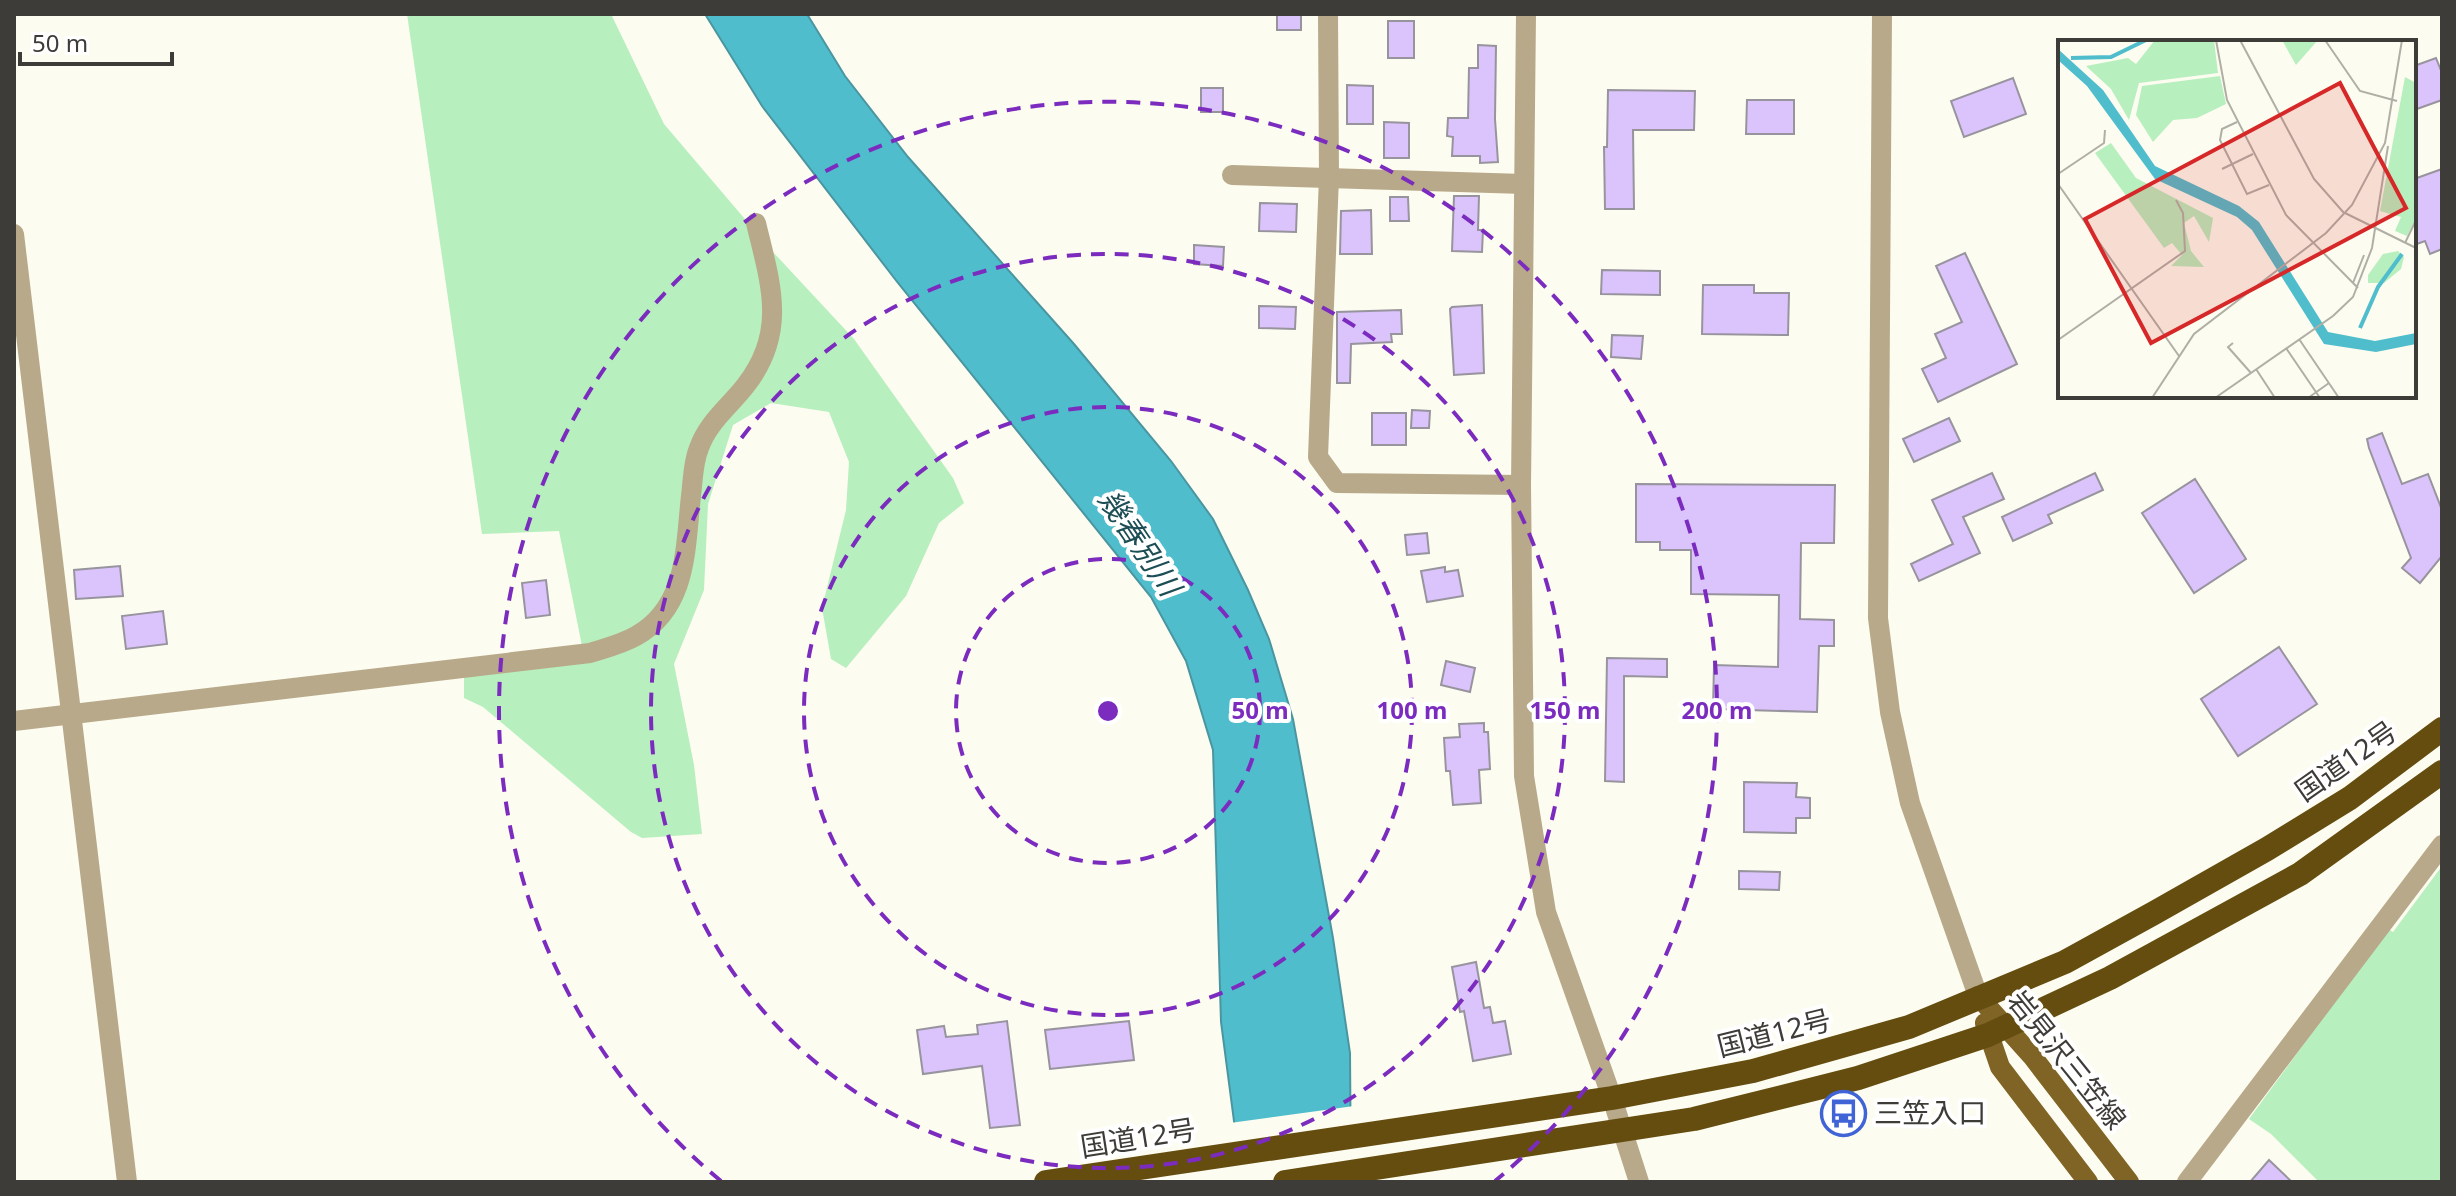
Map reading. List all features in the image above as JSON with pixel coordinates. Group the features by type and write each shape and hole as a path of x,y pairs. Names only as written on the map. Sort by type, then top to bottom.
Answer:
{"highway":[{"name":"国道12号","path":"1046,1182 1612,1098 1753,1071 1909,1027 2065,962 2255,857 2350,798 2442,729"},
{"path":"1285,1182 1694,1119 1858,1078 1998,1031 2110,978 2300,874 2442,772"}],"main road":[{"name":"岩見沢三笠線","path":"1978,996 1998,1031 2129,1182"},
{"name":"岩見沢三笠線","path":"1998,1031 2000,1067 2088,1182"}],"street":[{"path":"1328,14 1329,177 1318,457 1337,483 1521,485"},
{"path":"1526,14 1521,485 1524,776 1546,912 1639,1182"},
{"path":"1882,14 1878,618 1890,712 1910,803 1978,996"},
{"path":"1232,175 1524,184"},
{"path":"14,721 590,653 639,635 666,609 681,579 699,448 714,422 747,385 767,346 774,302 756,223"},
{"path":"14,234 127,1182"},
{"path":"2187,1182 2442,845"}],"green space":[{"path":"407,14 611,14 664,124 773,252 854,339 953,478 964,503 939,523 906,596 846,668 831,659 822,608 846,510 849,462 829,412 771,403 733,425 708,504 704,590 674,664 694,765 702,834 642,838 631,832 483,707 464,698 464,677 585,661 559,531 482,534"},
{"path":"2442,866 2442,1182 2319,1182 2271,1134 2249,1119 2388,929 2393,932"}],"water":[{"name":"幾春別川","path":"705,14 807,14 845,76 908,157 1074,344 1171,461 1213,519 1269,639 1293,719 1333,938 1350,1053 1351,1182 1242,1182 1221,1022 1213,750 1186,661 1151,597 898,283 762,106"}],"pier":[{"path":"1354,1106 1355,1182 1238,1182 1230,1123"}],"building":[{"path":"1277,14 1301,14 1301,30 1277,30"},
{"path":"1388,21 1414,21 1414,58 1388,58"},
{"path":"1478,45 1496,46 1498,162 1480,163 1480,156 1452,156 1453,137 1447,136 1448,118 1468,118 1469,68 1478,68"},
{"path":"2436,58 2442,73 2442,100 2416,109 2416,65"},
{"path":"2013,78 2026,114 1964,137 1951,101"},
{"path":"1347,85 1373,86 1373,124 1347,124"},
{"path":"1201,88 1223,88 1223,112 1201,112"},
{"path":"1608,90 1695,91 1694,130 1633,130 1634,209 1605,209 1604,147 1607,147"},
{"path":"1747,100 1794,100 1794,134 1746,134"},
{"path":"1384,122 1409,123 1409,158 1384,158"},
{"path":"2442,169 2442,249 2430,254 2425,241 2416,244 2416,178"},
{"path":"1454,196 1479,196 1478,230 1483,230 1482,252 1452,251"},
{"path":"1390,197 1408,197 1409,221 1390,221"},
{"path":"1260,203 1297,204 1296,232 1259,231"},
{"path":"1371,210 1372,254 1340,254 1341,211"},
{"path":"1194,245 1224,247 1223,266 1194,264"},
{"path":"1965,253 2017,364 1938,402 1922,369 1946,358 1935,334 1962,322 1936,266"},
{"path":"1602,270 1660,271 1660,295 1601,294"},
{"path":"1703,285 1754,285 1754,293 1789,293 1788,335 1702,334"},
{"path":"1482,305 1484,373 1454,375 1450,309"},
{"path":"1259,306 1296,307 1295,329 1259,328"},
{"path":"1401,310 1402,334 1391,334 1392,342 1351,344 1350,383 1337,383 1337,312"},
{"path":"1612,335 1643,336 1641,359 1611,357"},
{"path":"1412,410 1430,411 1429,428 1411,428"},
{"path":"1372,413 1406,413 1406,445 1372,445"},
{"path":"1949,418 1960,441 1914,462 1903,439"},
{"path":"2382,433 2402,484 2428,474 2442,510 2442,556 2420,583 2402,568 2411,558 2369,448 2367,439"},
{"path":"1992,473 2004,499 1963,517 1980,553 1919,581 1911,564 1953,544 1932,500"},
{"path":"2095,473 2103,490 2048,515 2052,523 2013,541 2002,517"},
{"path":"2195,479 2246,559 2194,593 2142,513"},
{"path":"1636,484 1835,485 1834,543 1801,543 1800,619 1834,620 1834,646 1819,646 1817,712 1713,709 1714,665 1778,667 1779,595 1691,594 1691,550 1660,550 1660,542 1636,542"},
{"path":"1427,533 1429,553 1407,555 1405,535"},
{"path":"120,566 123,596 76,599 74,570"},
{"path":"1445,567 1445,572 1458,570 1463,596 1427,602 1421,571"},
{"path":"546,580 550,615 526,618 522,583"},
{"path":"163,611 167,644 126,649 122,616"},
{"path":"2279,647 2317,704 2238,756 2201,699"},
{"path":"1607,658 1667,659 1667,677 1624,676 1624,782 1605,781"},
{"path":"1446,661 1475,668 1470,692 1441,685"},
{"path":"1484,723 1484,732 1488,732 1490,769 1479,770 1481,803 1453,805 1450,771 1446,771 1444,738 1460,737 1459,724"},
{"path":"1744,782 1797,783 1796,797 1810,798 1810,818 1796,818 1796,833 1744,832"},
{"path":"1739,871 1780,872 1779,890 1739,889"},
{"path":"1476,962 1484,1008 1490,1007 1493,1023 1505,1021 1511,1054 1473,1061 1452,967"},
{"path":"1007,1021 1020,1125 990,1128 982,1066 923,1074 917,1030 944,1026 946,1037 978,1034 977,1025"},
{"path":"1129,1021 1134,1060 1050,1069 1045,1030"},
{"path":"2269,1160 2292,1182 2250,1182"}],"place":[{"name":"三笠入口","path":"1843,1113"}]}
